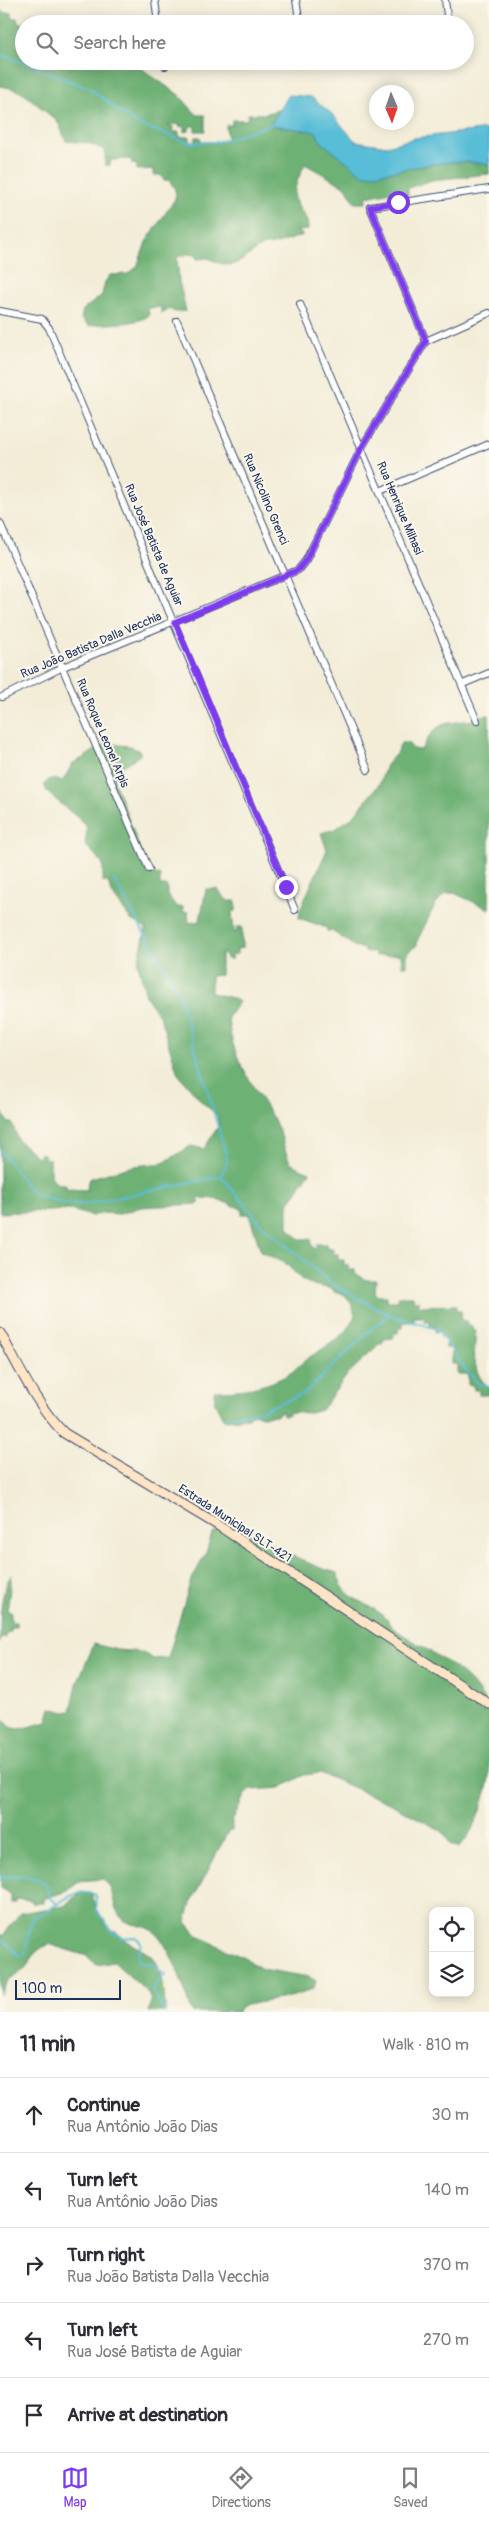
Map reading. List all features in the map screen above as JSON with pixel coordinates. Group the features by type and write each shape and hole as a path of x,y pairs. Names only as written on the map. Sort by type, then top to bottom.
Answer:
{"street":[{"path":"154,0 156,15"},
{"path":"296,0 298,15"},
{"path":"444,0 446,15"},
{"path":"489,189 370,207 426,341 489,313"},
{"name":"Rua Henrique Milhasi","path":"300,304 463,684 477,721"},
{"name":"Rua José Batista de Aguiar","path":"0,311 38,318 45,321 49,328 175,622 295,910"},
{"name":"Rua Nicolino Grenci","path":"177,321 368,770"},
{"name":"Rua João Batista Dalla Vecchia","path":"2,697 63,667 298,570 306,560 362,447 426,341"},
{"path":"380,491 489,444"},
{"name":"Rua Roque Leonel Arpis","path":"0,523 3,536 63,667 149,869"},
{"path":"463,684 489,673"},
{"name":"Estrada Municipal SLT-421","path":"0,1333 30,1388 64,1433 219,1526 489,1704"}],"green space":[{"path":"0,8 2,13 12,13 12,18 15,18 15,70 144,70 179,95 197,115 205,115 205,131 195,131 195,126 190,126 189,131 184,132 184,127 178,124 168,125 173,127 174,132 179,132 179,137 190,137 190,142 195,142 195,137 200,137 201,142 217,142 227,139 226,125 232,125 232,120 247,120 248,114 264,114 284,108 337,145 489,158 489,174 432,180 408,188 408,196 398,197 397,191 366,197 366,203 355,203 346,187 305,164 295,193 296,202 308,225 308,230 296,231 303,235 274,245 263,245 241,261 231,265 219,263 208,258 197,259 197,255 187,254 177,257 179,281 186,311 175,312 167,308 166,312 161,313 161,307 148,308 149,315 137,321 89,326 81,319 83,310 102,295 105,282 110,275 128,274 137,267 146,242 175,199 175,191 168,180 164,180 161,175 153,175 153,169 137,170 137,165 132,164 131,159 111,160 110,165 105,165 105,150 88,143 66,141 58,122 27,96 15,89 0,86"},
{"path":"489,715 489,909 454,893 444,894 435,905 417,941 417,945 407,953 407,966 402,966 401,954 375,956 375,953 364,951 364,949 354,946 332,931 327,931 327,928 299,918 300,909 327,850 321,833 335,829 353,817 380,783 386,765 396,754 401,743 408,743 413,749 421,750 432,733 442,725 474,720 477,716"},
{"path":"109,744 130,746 140,751 140,755 117,770 114,781 148,870 160,876 160,886 167,886 167,895 177,907 183,907 183,912 188,912 189,923 200,921 206,889 217,889 228,901 236,901 236,911 232,912 234,932 237,932 237,927 242,927 242,948 237,949 237,954 232,954 232,959 226,959 226,954 221,954 221,975 211,976 211,993 233,998 239,1002 228,1017 230,1034 240,1062 278,1128 290,1161 310,1172 288,1204 288,1228 300,1239 311,1239 312,1246 316,1249 317,1244 327,1244 328,1249 333,1249 333,1254 338,1254 338,1260 344,1260 344,1265 349,1265 349,1270 355,1270 355,1274 366,1280 376,1280 375,1292 378,1296 387,1296 387,1301 397,1301 398,1296 413,1296 414,1301 419,1301 419,1306 456,1305 456,1311 461,1311 462,1321 467,1321 467,1326 472,1326 473,1331 476,1331 474,1354 476,1369 483,1382 489,1387 489,1395 479,1395 479,1390 474,1390 473,1385 468,1385 468,1374 457,1374 457,1364 452,1364 452,1348 446,1348 446,1338 441,1338 441,1332 435,1332 435,1327 430,1327 430,1322 425,1322 424,1317 414,1317 414,1322 403,1322 403,1328 398,1328 398,1333 393,1333 393,1338 384,1339 382,1344 379,1344 348,1374 321,1410 310,1413 288,1412 288,1415 283,1415 283,1412 278,1412 278,1415 262,1416 254,1413 249,1418 224,1420 215,1403 214,1391 243,1389 271,1383 291,1372 334,1341 346,1330 355,1316 349,1300 343,1294 334,1292 333,1289 313,1285 302,1280 285,1263 261,1252 249,1214 242,1214 242,1209 217,1199 199,1198 199,1204 141,1207 120,1214 102,1213 92,1216 70,1210 0,1213 0,1107 8,1123 12,1123 18,1140 39,1159 39,1154 44,1154 45,1159 50,1159 50,1169 54,1181 61,1185 66,1185 66,1189 87,1190 88,1181 91,1178 134,1166 163,1163 191,1146 204,1149 219,1125 217,1115 203,1103 178,1074 160,1017 146,996 138,963 146,928 131,920 111,892 108,882 103,882 103,865 85,845 87,829 85,824 47,792 44,784 50,779 63,781 73,763"},
{"path":"224,1523 253,1534 308,1563 337,1573 344,1588 354,1598 380,1613 397,1630 439,1657 464,1676 475,1687 489,1713 489,1776 486,1793 474,1826 463,1843 458,1847 450,1844 445,1834 440,1830 391,1804 320,1773 304,1775 280,1788 251,1790 245,1794 232,1821 232,1830 229,1830 191,1903 186,1922 198,1936 244,1958 262,1969 309,1977 316,1981 314,1988 305,1992 287,1998 240,2007 238,2012 192,2012 171,1955 165,1944 152,1930 127,1922 120,1916 110,1888 103,1879 79,1881 64,1892 43,1899 43,1903 32,1903 32,1900 16,1899 16,1903 11,1903 11,1894 0,1888 0,1718 13,1728 20,1729 47,1722 51,1708 65,1712 71,1711 77,1684 94,1644 117,1650 141,1652 154,1659 168,1658 190,1583 206,1553 212,1533"},
{"path":"12,1574 7,1611 11,1611 11,1622 16,1622 16,1627 11,1627 11,1632 6,1633 6,1638 1,1638 0,1643 3,1597"},
{"path":"81,1892 92,1894 102,1918 113,1930 154,1959 163,1982 165,2012 148,2012 151,2001 148,1993 114,1962 97,1965 87,1956 48,1944 37,1951 24,1970 8,1980 0,1995 0,1935 4,1935 20,1913 64,1906"}],"water":[{"path":"289,95 311,97 332,114 355,141 387,146 415,138 489,129 489,165 473,162 442,163 364,175 321,142 316,132 270,125"}],"waterway":[{"path":"0,54 15,60"},
{"path":"42,70 89,88 137,124 191,143 218,142 272,124"},
{"path":"114,880 179,994 228,1161 221,1176 260,1223 332,1284 390,1315 437,1329 465,1369 479,1384 489,1386"},
{"path":"0,1150 33,1194 63,1203 85,1204 221,1176"},
{"path":"226,1418 260,1411 305,1393 366,1334 389,1315"},
{"path":"0,1876 31,1878 42,1881 47,1885 49,1895 57,1904"},
{"path":"0,1942 3,1940 14,1949 18,1956 25,1953 33,1918 79,1893 96,1895 97,1912 115,1934 122,1938 136,1937 141,1943 138,1955 139,1961 152,1964 165,1975 157,1983 153,1992 165,2012"}],"route":[{"path":"286,887 175,622 298,570 306,560 362,447 426,341 370,207 398,202"}]}
